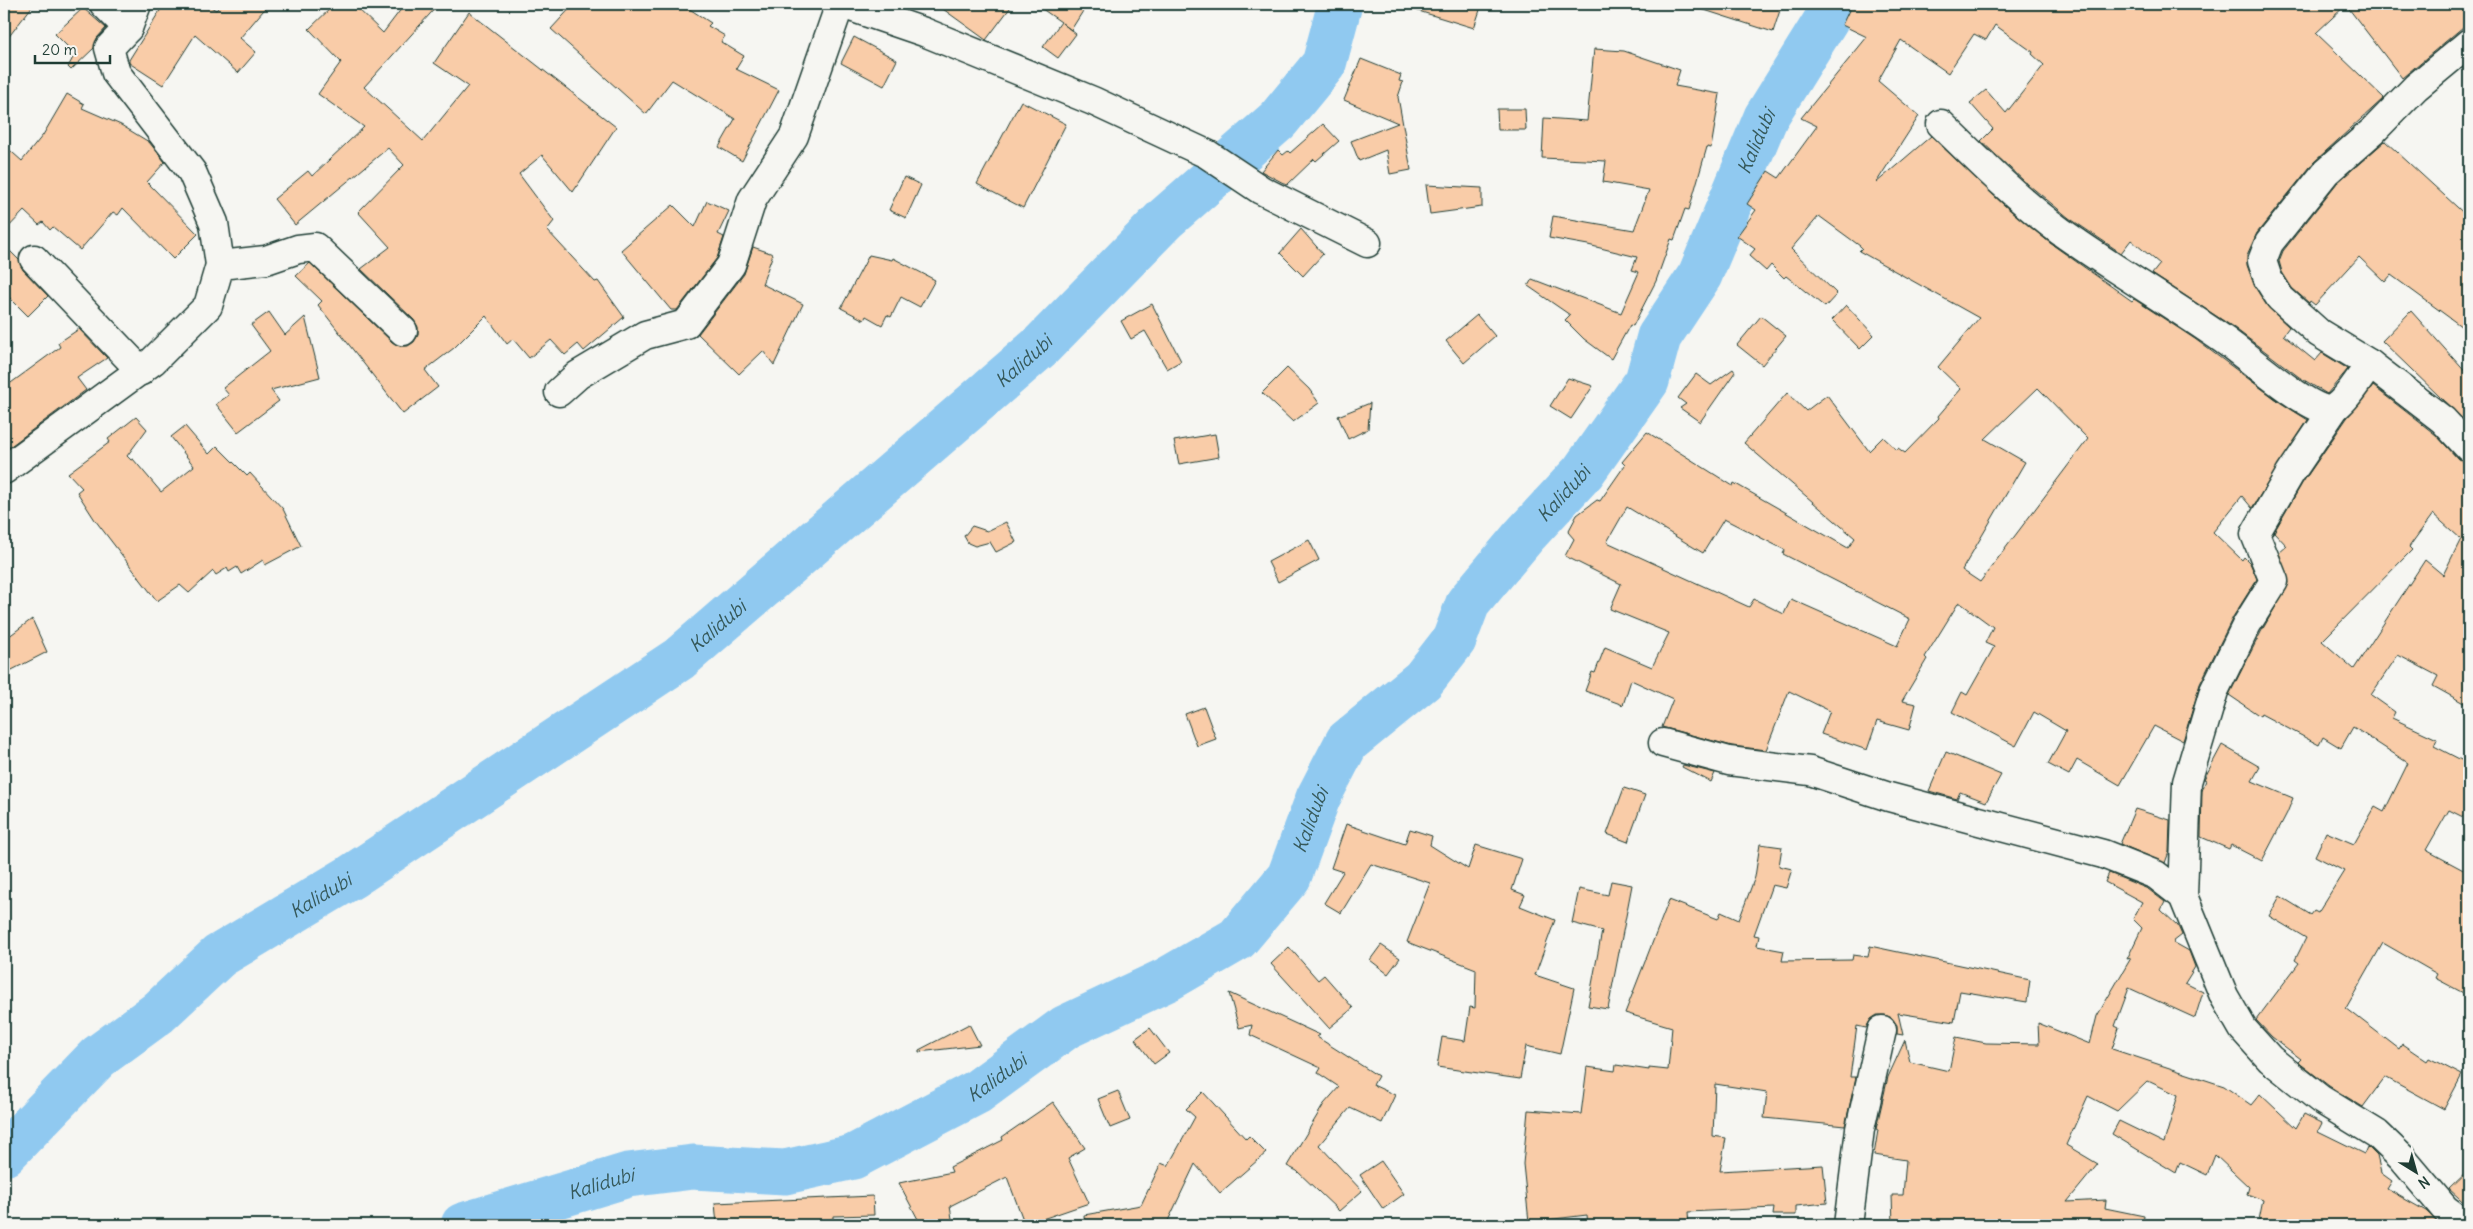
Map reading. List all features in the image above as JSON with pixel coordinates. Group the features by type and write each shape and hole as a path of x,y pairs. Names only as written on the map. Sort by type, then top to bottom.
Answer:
{"street":[{"path":"4,470 154,361 208,306 220,265 214,223 192,172 116,73 111,61 109,48 133,16 104,4"},
{"path":"559,392 578,375 645,335 686,324 731,265 752,200 794,136 841,4 924,32 1093,101 1207,154 1261,190 1368,243"},
{"path":"2469,43 2416,87 2373,131 2326,172 2269,243 2262,261 2268,279 2280,298 2318,334 2370,364 2443,420 2469,448"},
{"path":"1941,124 2006,187 2059,230 2224,340 2308,402 2328,410 2334,409"},
{"path":"220,265 266,260 298,249 315,247 403,331"},
{"path":"34,259 140,371"},
{"path":"2370,364 2341,404 2334,409 2290,474 2255,534 2274,581 2247,624 2214,691 2187,782 2182,896 2224,996 2243,1029 2270,1059 2320,1099 2377,1134 2402,1158 2445,1210 2467,1225"},
{"path":"1663,744 1729,760 1810,771 1889,797 2103,854 2156,875 2182,896"},
{"path":"1848,1225 1860,1129 1882,1030"}],"building":[{"path":"4,4 34,4 4,43"},
{"path":"164,4 206,4 216,10 222,4 269,4 240,38 256,52 238,73 195,35 163,85 129,63 129,60"},
{"path":"335,4 353,4 383,33 405,4 439,4 364,87 423,141 468,86 434,63 469,12 616,127 573,192 542,155 519,174 554,221 547,230 595,282 598,281 624,317 584,351 578,344 565,355 551,340 529,358 513,339 507,344 486,316 454,348 425,370 438,387 403,414 318,305 322,301 296,276 310,263 392,342 399,346 408,346 414,342 418,335 418,327 414,320 361,269 390,247 358,212 404,165 388,148 295,225 274,199 308,171 312,176 364,127 318,94 341,62 309,29"},
{"path":"574,4 682,4 711,23 708,26 725,36 721,42 744,56 736,69 779,90 742,161 719,147 735,119 672,80 646,114 551,29"},
{"path":"936,4 1013,4 986,40"},
{"path":"1035,4 1072,4 1083,11 1071,30 1062,23 1076,34 1058,58 1043,47 1061,22"},
{"path":"1413,4 1482,4 1474,28 1412,9"},
{"path":"1699,4 1782,4 1773,32 1698,8"},
{"path":"1852,4 2469,4 2469,22 2402,78 2346,5 2316,33 2384,98 2314,162 2257,233 2247,255 2247,265 2255,287 2267,306 2289,327 2283,335 2315,361 2322,353 2348,369 2327,394 2299,377 2233,327 2152,274 2160,264 2131,240 2121,253 2069,218 2024,181 1981,141 1993,129 1970,103 1986,90 2006,113 2044,65 2032,54 2033,52 1995,25 1986,40 1974,34 1948,73 1901,40 1878,81 1919,116 1876,183 1931,136 2003,204 2050,243 2132,301 2134,299 2195,339 2281,403 2308,420 2252,508 2242,496 2213,532 2242,560 2244,557 2250,563 2257,579 2233,617 2200,684 2183,741 2154,726 2120,785 2077,760 2069,775 2048,764 2066,731 2034,712 2016,746 1952,712 1962,692 1967,695 1994,647 1985,643 1993,627 1959,602 1925,657 1927,659 1902,701 1916,704 1909,730 1877,721 1867,750 1821,734 1830,711 1789,691 1766,750 1732,746 1662,727 1673,699 1631,680 1623,705 1585,691 1592,672 1595,673 1605,647 1652,667 1669,633 1610,609 1621,584 1565,556 1574,539 1568,532 1577,515 1597,500 1600,501 1625,465 1622,462 1647,432 1733,486 1734,483 1848,548 1855,538 1744,443 1787,393 1806,411 1827,395 1869,451 1883,437 1897,450 1898,448 1905,453 1939,418 1938,416 1961,389 1938,367 1979,318 1859,251 1862,248 1860,246 1819,216 1791,249 1837,294 1825,307 1786,276 1784,278 1771,265 1766,271 1749,256 1755,249 1737,236 1756,210 1747,204 1768,171 1779,178 1817,126 1801,118 1867,37 1842,25","holes":["2038,388 2088,439 1980,582 1962,570 2025,462 1985,439","1627,507 1703,553 1724,519 1785,550 1783,554 1910,619 1897,646 1791,599 1784,614 1754,599 1749,607 1607,542"]},
{"path":"83,8 106,28 97,38 94,48 71,70 68,67 75,54 55,34"},
{"path":"854,37 897,60 884,86 841,63"},
{"path":"1594,49 1624,51 1680,70 1675,86 1720,94 1711,148 1707,147 1689,210 1685,209 1674,240 1671,239 1656,281 1633,326 1630,325 1611,359 1584,339 1565,320 1570,315 1528,286 1532,279 1621,313 1639,272 1632,270 1637,257 1549,238 1553,216 1634,230 1649,190 1603,182 1606,161 1542,158 1544,118 1587,121"},
{"path":"1361,59 1401,75 1399,81 1403,82 1398,97 1411,170 1390,174 1386,150 1359,161 1351,141 1398,123 1344,100"},
{"path":"67,94 84,104 82,108 121,125 149,142 165,162 147,182 198,234 173,259 123,208 118,215 113,212 80,250 53,227 50,230 43,222 39,225 24,211 4,232 4,145 22,161 43,135"},
{"path":"1021,101 1066,124 1023,208 977,184"},
{"path":"1497,109 1525,109 1526,130 1498,130"},
{"path":"1323,124 1339,141 1316,161 1314,159 1287,185 1261,171 1278,150 1283,155 1288,151 1290,153"},
{"path":"2385,141 2469,218 2469,332 2391,275 2385,282 2359,257 2315,305 2310,301 2309,303 2292,288 2282,272 2279,261 2283,251 2337,183"},
{"path":"904,177 921,185 906,218 889,210"},
{"path":"1426,185 1482,188 1482,207 1430,214"},
{"path":"707,201 729,211 718,234 724,237 717,258 677,310 671,310 621,250 673,205 695,227"},
{"path":"1301,229 1323,254 1303,276 1280,253"},
{"path":"4,245 19,260 23,270 48,296 28,316 4,292"},
{"path":"753,247 773,254 762,284 803,304 774,365 763,351 739,374 698,334 744,274"},
{"path":"869,255 892,260 893,258 935,280 920,307 901,297 891,317 887,315 882,325 866,316 864,320 841,308"},
{"path":"1152,304 1181,361 1167,369 1145,331 1131,339 1121,321"},
{"path":"1846,305 1874,335 1860,349 1832,320"},
{"path":"2411,311 2469,376 2469,425 2382,341"},
{"path":"269,312 285,335 305,317 320,377 271,390 279,401 238,432 216,404 229,395 223,388 270,351 251,325"},
{"path":"1477,315 1495,336 1464,363 1446,341"},
{"path":"1761,316 1786,336 1762,365 1737,345"},
{"path":"79,329 107,358 77,378 86,390 4,451 4,388 60,347 58,343"},
{"path":"1287,368 1309,389 1319,403 1293,422 1262,393"},
{"path":"1733,369 1735,372 1700,422 1680,408 1686,404 1678,398 1696,374 1711,385"},
{"path":"1568,378 1593,386 1571,419 1550,406"},
{"path":"2373,386 2436,435 2458,459 2469,463 2469,706 2433,686 2438,676 2398,655 2371,695 2395,712 2392,718 2437,739 2434,746 2469,764 2469,820 2449,810 2426,850 2469,873 2469,996 2435,978 2437,974 2383,943 2346,1008 2399,1049 2402,1044 2427,1061 2429,1058 2462,1075 2444,1109 2385,1077 2363,1107 2329,1086 2298,1062 2301,1059 2272,1037 2256,1020 2299,963 2295,960 2306,938 2269,916 2280,896 2311,915 2314,911 2318,913 2344,871 2315,856 2326,832 2354,844 2375,807 2384,812 2408,763 2353,727 2341,748 2323,737 2319,745 2261,714 2260,716 2229,695 2261,632 2289,583 2279,553 2287,546 2274,532 2303,482 2347,418","holes":["2433,514 2461,539 2443,575 2425,560 2354,669 2322,641 2412,550 2409,547"]},
{"path":"1370,403 1368,429 1348,439 1338,416"},
{"path":"136,417 147,429 127,456 131,460 133,459 161,492 194,466 171,437 185,426 209,454 217,446 247,476 250,473 283,509 301,546 265,565 263,560 241,574 237,567 229,572 227,568 216,575 213,571 189,593 180,585 157,601 95,520 77,492 82,488 68,473 110,442 108,439"},
{"path":"1215,434 1219,457 1179,464 1174,441"},
{"path":"1006,522 1016,542 996,552 990,542 975,546 968,543 964,536 972,526 987,531"},
{"path":"1309,540 1319,560 1278,582 1268,562"},
{"path":"32,619 47,652 4,674 4,640"},
{"path":"1204,707 1216,739 1197,746 1185,714"},
{"path":"2222,745 2260,767 2252,781 2293,798 2262,861 2231,845 2229,849 2201,837 2202,791 2206,780 2204,779"},
{"path":"1946,752 2001,775 1986,802 1960,792 1957,799 1929,791"},
{"path":"1683,765 1715,773 1711,782 1682,767"},
{"path":"1624,788 1645,795 1628,842 1607,834"},
{"path":"2135,809 2170,820 2169,852 2165,863 2120,844"},
{"path":"1346,824 1405,844 1410,829 1432,836 1430,845 1468,869 1476,845 1522,859 1512,890 1525,895 1520,906 1555,920 1535,975 1574,988 1560,1054 1526,1046 1520,1079 1437,1067 1442,1037 1465,1041 1470,1007 1475,1008 1476,969 1407,942 1430,883 1371,864 1341,913 1324,903 1343,872 1331,868"},
{"path":"1760,844 1782,847 1779,866 1792,869 1786,888 1772,885 1754,935 1759,936 1757,946 1784,951 1782,961 1852,960 1853,955 1868,957 1870,946 2030,980 2027,1002 1960,991 1954,1022 1898,1013 1903,1035 1897,1034 1897,1025 1892,1018 1885,1015 1877,1015 1871,1019 1866,1028 1857,1026 1850,1077 1856,1077 1845,1126 1764,1118 1767,1092 1715,1084 1713,1136 1726,1138 1720,1171 1823,1165 1827,1203 1796,1206 1796,1215 1773,1215 1774,1208 1688,1212 1689,1225 1588,1225 1587,1215 1529,1222 1523,1164 1528,1110 1581,1114 1587,1067 1615,1071 1616,1065 1649,1070 1649,1068 1668,1070 1672,1027 1625,1013 1669,900 1718,919 1721,912 1739,920 1755,877"},
{"path":"2109,873 2148,889 2165,902 2161,910 2178,926 2182,935 2173,942 2189,951 2195,967 2185,983 2203,992 2195,1018 2129,988 2115,1026 2119,1028 2112,1049 2224,1086 2251,1105 2260,1094 2296,1128 2304,1114 2322,1123 2318,1131 2365,1154 2368,1147 2377,1156 2381,1173 2392,1181 2387,1189 2426,1211 2441,1225 2258,1225 2263,1200 2247,1194 2249,1187 2215,1155 2207,1175 2180,1162 2176,1173 2112,1134 2119,1121 2164,1143 2178,1095 2148,1081 2117,1111 2088,1096 2066,1145 2098,1164 2067,1202 2106,1200 2105,1208 2144,1216 2143,1225 1893,1225 1892,1195 1903,1195 1906,1160 1874,1155 1878,1130 1876,1129 1888,1077 1905,1040 1910,1062 1949,1071 1956,1037 1986,1043 2039,1044 2038,1023 2090,1044 2097,1016 2131,958 2127,959 2142,928 2133,919 2142,902 2105,882"},
{"path":"1611,881 1632,885 1608,1009 1588,1006 1602,931 1572,923 1579,889 1608,895"},
{"path":"1381,945 1400,958 1388,974 1370,960"},
{"path":"1289,947 1318,980 1324,975 1353,1008 1329,1028 1271,964"},
{"path":"1229,993 1320,1035 1317,1037 1378,1076 1373,1085 1395,1095 1382,1123 1350,1108 1319,1145 1362,1191 1339,1211 1297,1171 1287,1166 1324,1104 1339,1087 1318,1073 1321,1068 1250,1035 1252,1025 1239,1028"},
{"path":"969,1024 980,1045 919,1052 919,1050"},
{"path":"1150,1028 1169,1053 1154,1064 1135,1039"},
{"path":"1118,1091 1130,1120 1110,1128 1098,1099"},
{"path":"1203,1092 1246,1139 1249,1136 1266,1153 1220,1193 1195,1164 1166,1225 1085,1225 1084,1215 1141,1205 1161,1163 1168,1166 1195,1117 1186,1109"},
{"path":"1053,1102 1085,1148 1068,1158 1089,1203 1025,1225 1007,1177 950,1206 953,1225 921,1225 899,1183 952,1172 950,1167 1003,1140 1002,1137"},
{"path":"1381,1161 1404,1194 1383,1209 1360,1175"},
{"path":"2469,1170 2469,1207 2449,1189"},
{"path":"873,1196 874,1215 833,1216 833,1219 798,1224 717,1225 715,1203"}],"waterway":[{"name":"Kalidubi","path":"4,1154 98,1057 158,1013 219,956 351,877 679,659 1041,346 1165,219 1278,120 1324,64 1340,4"},
{"name":"Kalidubi","path":"463,1225 628,1175 693,1167 785,1172 853,1157 977,1092 1066,1027 1168,979 1237,939 1289,877 1318,798 1347,742 1423,680 1454,640 1468,603 1524,536 1583,472 1647,381 1659,337 1700,275 1766,117 1836,4"}]}
